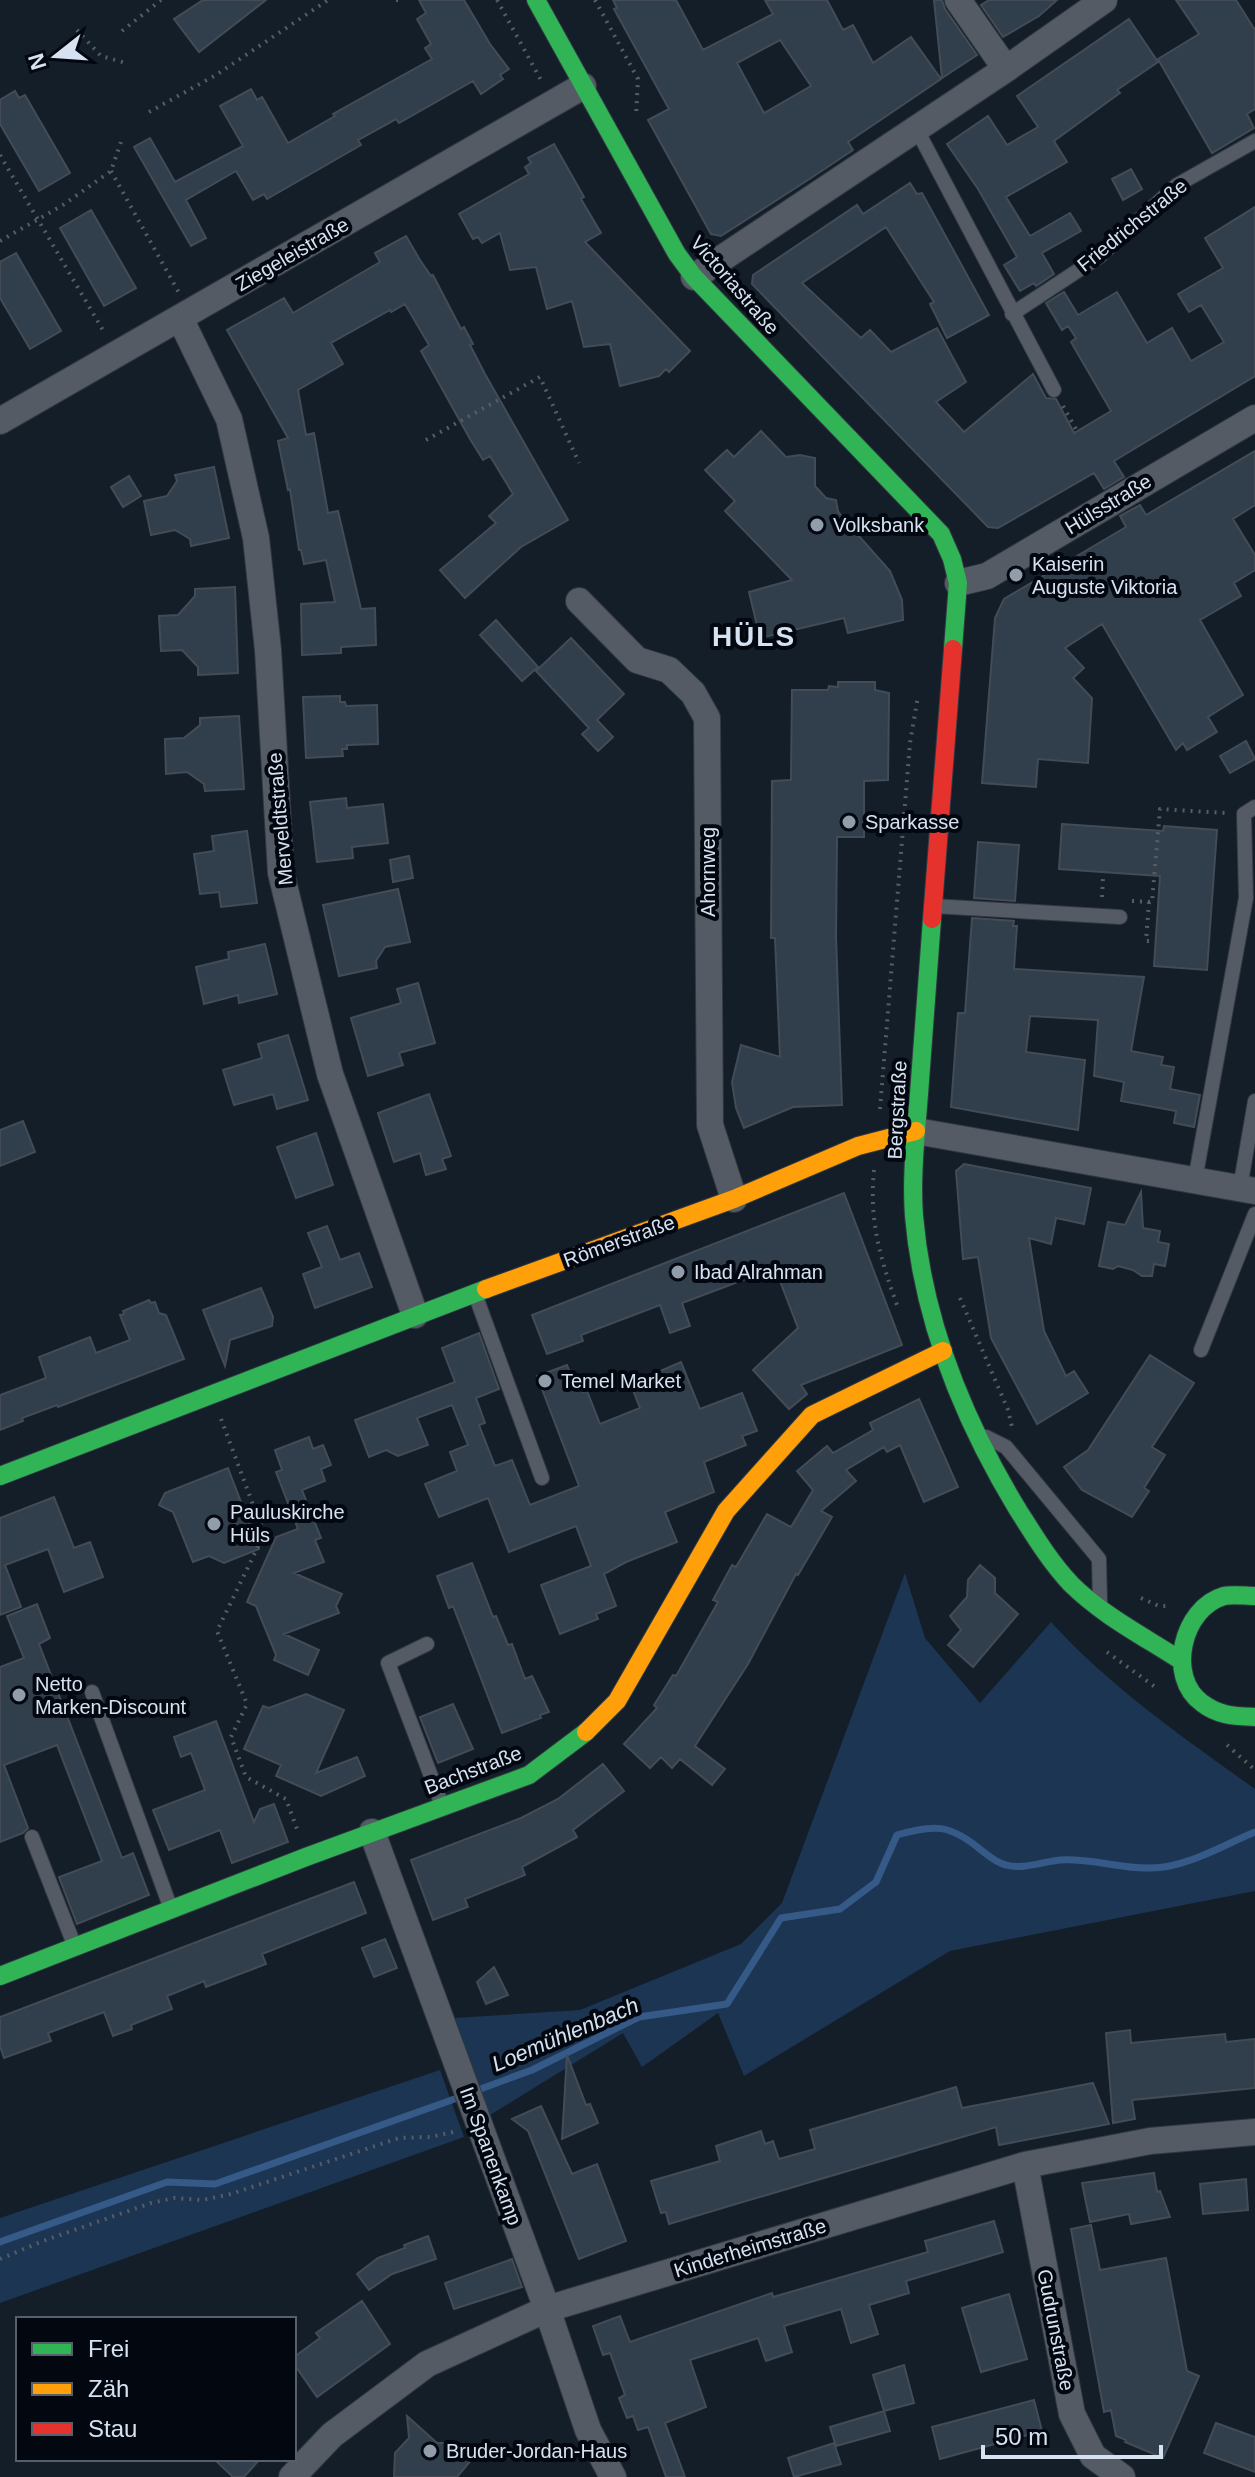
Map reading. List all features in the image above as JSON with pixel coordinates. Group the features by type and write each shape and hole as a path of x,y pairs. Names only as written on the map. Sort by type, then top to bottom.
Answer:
{"main road":[{"name":"Victoriastraße","path":"536,0 677,254 694,277 941,534 955,571"},
{"name":"Bergstraße","path":"955,571 916,1131 914,1215 926,1294 943,1351 976,1432 1004,1489 1052,1562 1073,1586 1102,1609 1180,1660"},
{"name":"Römerstraße","path":"0,1476 415,1315 734,1199 858,1146 916,1131"},
{"name":"Bachstraße","path":"0,1976 306,1857 529,1775 578,1740 617,1701 726,1511 812,1415 943,1351"},
{"path":"1255,1596 1227,1595 1177,1616 1182,1641 1180,1660 1189,1686 1207,1707 1223,1716 1248,1718 1255,1734"},
{"path":"1102,1609 1141,1616"}],"street":[{"path":"958,0 1006,69"},
{"path":"694,277 1006,69 1097,2"},
{"name":"Ziegeleistraße","path":"0,421 583,86"},
{"name":"Merveldtstraße","path":"185,315 229,419 256,538 268,650 281,873 330,1074 415,1315"},
{"name":"Hülsstraße","path":"955,571 987,576 1255,418"},
{"name":"Ahornweg","path":"579,601 637,660 669,670 693,693 707,718 710,1125 734,1199"},
{"name":"Römerstraße","path":"916,1131 1248,1189"},
{"name":"Im Spanenkamp","path":"372,1832 547,2309 588,2430 613,2477"},
{"name":"Kinderheimstraße","path":"292,2477 332,2435 427,2364 547,2309 1025,2165 1150,2141 1255,2132"},
{"name":"Gudrunstraße","path":"1025,2165 1072,2414 1093,2456 1122,2477"}],"lane":[{"path":"916,128 1054,390"},
{"name":"Friedrichstraße","path":"1012,314 1100,256 1177,185 1255,141"},
{"path":"1195,1180 1251,898 1249,810"},
{"path":"932,906 1120,917"},
{"path":"1248,1189 1255,1101"},
{"path":"1201,1350 1255,1214"},
{"path":"475,1293 542,1478"},
{"path":"976,1432 1006,1447 1099,1559 1102,1609"},
{"path":"427,1644 388,1663 442,1806"},
{"path":"92,1692 171,1910"},
{"path":"32,1837 75,1947"}],"path":[{"path":"122,31 161,0"},
{"path":"149,112 216,75 328,0"},
{"path":"595,0 638,79 635,122"},
{"path":"77,30 101,56 126,63"},
{"path":"0,241 63,205 111,171 122,139"},
{"path":"0,155 116,354"},
{"path":"111,171 185,315"},
{"path":"426,440 540,377 579,463"},
{"path":"1054,390 1077,431"},
{"path":"1152,941 1146,941 1160,809 1249,810"},
{"path":"1121,900 1149,902"},
{"path":"958,1293 1008,1410 1021,1465"},
{"path":"211,1394 264,1534 217,1631 247,1704 231,1737 246,1777 286,1799 306,1857"},
{"path":"1136,1597 1177,1616"},
{"path":"0,2259 151,2203 174,2198 202,2200 231,2194 399,2138 430,2137 480,2128"}],"shaded area":[{"path":"905,1573 925,1638 980,1703 1051,1622 1123,1690 1255,1789 1255,1891 950,1951 744,2076 718,2013 642,2067 623,2033 490,2115 455,2018 580,2010 741,1944 782,1903"},
{"path":"440,2070 464,2137 0,2303 0,2218"}],"building":[{"path":"203,0 266,0 199,52 174,19"},
{"path":"419,0 464,0 509,69 500,75 503,79 481,94 473,81 399,123 396,119 358,140 361,145 267,199 264,194 253,200 236,171 186,200 206,238 191,246 134,147 150,138 175,182 243,146 220,106 251,89 257,100 262,97 288,143 432,59 425,48 431,44 417,19 426,13"},
{"path":"613,0 676,0 703,50 773,14 765,0 827,0 843,30 853,25 873,63 911,37 941,79 848,142 853,150 721,236 711,234 648,120 669,109 614,9 617,8","holes":["780,40 811,86 764,113 737,63"]},
{"path":"934,0 942,0 977,55 942,78"},
{"path":"989,0 1057,0 1039,16 1003,37 981,5"},
{"path":"1176,0 1236,0 1255,30 1255,109 1247,114 1254,128 1212,153 1158,59 1199,34"},
{"path":"1129,19 1158,62 1117,90 1120,93 1054,141 1067,162 1006,197 1030,236 1070,213 1081,231 1042,253 1054,274 1036,286 1034,283 1020,291 1004,265 1017,257 978,189 947,144 988,116 1007,145 1038,127 1017,96"},
{"path":"15,91 19,98 25,95 70,173 39,191 0,124 0,100"},
{"path":"554,144 601,233 585,242 690,351 669,372 666,369 659,376 620,386 610,344 584,347 572,301 547,309 536,267 510,270 500,233 482,243 478,237 473,239 459,214 529,174 525,167 531,163 528,158"},
{"path":"1131,169 1142,189 1123,200 1112,179"},
{"path":"910,183 917,194 922,193 989,315 947,338 930,304 934,302 886,227 802,283 861,338 870,330 891,352 937,328 966,382 936,402 964,432 1033,374 1046,398 1056,399 1074,433 1111,411 1071,342 1076,338 1068,326 1062,330 1046,303 1064,292 1078,315 1117,292 1147,343 1172,328 1191,361 1224,342 1201,305 1189,312 1178,294 1223,268 1205,238 1255,207 1255,376 1114,461 1124,477 1104,489 1094,473 998,528 988,527 752,284 753,275 857,205 863,214"},
{"path":"91,210 136,288 104,306 60,228"},
{"path":"406,236 433,275 461,329 464,327 485,374 568,520 521,547 465,598 440,570 496,523 489,516 513,494 490,456 483,460 470,439 421,351 429,345 405,304 390,310 331,343 343,364 298,390 306,435 314,433 328,513 338,511 361,609 375,608 376,645 341,647 341,653 302,655 301,604 335,602 326,560 304,564 278,441 288,438 227,330 284,298 293,313 380,262 375,253"},
{"path":"16,253 61,331 30,349 0,298 0,262"},
{"path":"761,431 786,457 800,455 815,458 815,486 826,498 836,500 838,511 853,534 859,536 890,571 902,600 903,620 848,633 844,618 760,638 749,592 792,580 725,511 735,501 705,470 727,450 734,457"},
{"path":"1255,451 1255,505 1233,519 1255,555 1255,570 1234,583 1241,596 1200,620 1243,695 1208,717 1217,732 1187,750 1183,743 1176,750 1102,624 1065,648 1084,668 1073,678 1092,698 1088,763 1038,759 1036,787 982,783 995,618 1004,599 1126,527 1120,516 1140,505 1146,515"},
{"path":"214,467 229,538 191,546 190,539 175,530 151,535 144,501 167,496 177,481 175,475"},
{"path":"129,476 141,496 123,507 111,487"},
{"path":"235,587 238,673 198,675 198,667 182,650 161,651 159,616 178,615 195,596 195,589"},
{"path":"496,620 538,667 522,681 480,635"},
{"path":"571,638 624,694 597,720 613,737 598,751 582,734 589,728 536,671"},
{"path":"838,682 875,682 875,690 889,693 888,780 864,781 864,837 837,837 836,937 842,1105 793,1107 744,1128 736,1108 732,1082 741,1045 780,1057 775,938 771,938 772,781 791,780 792,690 828,690 829,686 838,687"},
{"path":"340,696 340,702 345,702 346,706 377,705 378,744 347,745 347,749 342,749 343,756 306,758 303,697"},
{"path":"239,716 244,789 205,791 204,784 187,772 166,774 165,739 184,738 200,725 200,718"},
{"path":"1246,741 1255,759 1230,773 1220,756"},
{"path":"346,798 347,808 383,804 388,843 352,847 353,858 317,862 310,802"},
{"path":"1062,824 1163,831 1164,826 1217,830 1207,970 1154,966 1160,876 1059,869"},
{"path":"247,831 257,903 221,907 219,892 200,894 194,854 214,851 212,836"},
{"path":"978,842 1019,845 1015,901 974,898"},
{"path":"409,856 413,878 393,882 390,860"},
{"path":"398,889 410,942 385,947 376,961 377,968 339,976 323,905"},
{"path":"972,918 1014,921 1013,926 1017,926 1014,969 1144,977 1131,1051 1163,1057 1161,1065 1174,1067 1170,1089 1200,1095 1194,1127 1174,1123 1176,1111 1121,1101 1124,1082 1094,1076 1098,1020 1030,1016 1026,1052 1085,1060 1078,1130 951,1107 958,1013 965,1013"},
{"path":"265,944 277,994 239,1003 238,995 204,1004 196,967 229,959 228,952"},
{"path":"418,983 435,1043 399,1053 403,1065 368,1076 351,1018 401,1003 397,989"},
{"path":"288,1035 308,1100 277,1109 273,1094 234,1105 223,1070 262,1058 258,1044"},
{"path":"429,1094 451,1156 442,1159 446,1169 426,1175 420,1153 394,1162 378,1113"},
{"path":"23,1121 35,1152 0,1166 0,1130"},
{"path":"316,1133 333,1185 296,1198 277,1147"},
{"path":"964,1164 1091,1188 1084,1224 1056,1218 1051,1244 1029,1238 1044,1331 1066,1376 1074,1371 1088,1393 1037,1424 991,1338 978,1257 963,1259 956,1171"},
{"path":"1141,1192 1143,1228 1160,1231 1158,1242 1169,1244 1165,1266 1154,1264 1152,1276 1142,1276 1118,1266 1113,1269 1099,1266 1108,1222 1125,1225"},
{"path":"844,1193 902,1345 801,1385 807,1394 789,1409 753,1370 798,1328 775,1268 682,1303 690,1326 670,1333 660,1305 581,1335 583,1341 547,1354 532,1315"},
{"path":"327,1226 340,1260 359,1253 372,1287 315,1308 303,1274 322,1267 308,1233"},
{"path":"261,1288 273,1317 272,1326 230,1340 225,1366 203,1310"},
{"path":"149,1300 155,1302 159,1313 166,1315 184,1359 22,1418 23,1421 0,1430 0,1395 46,1378 39,1357 90,1337 96,1353 130,1340 120,1315"},
{"path":"479,1333 499,1389 476,1398 485,1423 479,1425 495,1466 512,1460 530,1505 579,1486 537,1376 567,1365 574,1383 579,1381 583,1392 587,1391 600,1424 640,1408 633,1390 662,1379 660,1371 681,1362 700,1409 742,1393 757,1431 742,1436 746,1445 704,1462 714,1492 665,1512 677,1542 604,1574 616,1606 596,1614 598,1619 560,1634 541,1585 591,1566 576,1526 509,1552 488,1498 439,1517 425,1484 457,1471 450,1452 468,1445 452,1405 417,1418 428,1445 398,1456 386,1450 369,1457 355,1420 455,1382 442,1348"},
{"path":"1150,1355 1194,1383 1152,1447 1165,1455 1144,1488 1149,1491 1132,1517 1082,1490 1064,1467 1088,1450"},
{"path":"919,1399 958,1487 924,1502 900,1445 887,1452 884,1447 846,1470 856,1481 821,1511 832,1517 796,1574 748,1664 695,1746 725,1769 712,1785 680,1759 672,1768 661,1757 650,1768 624,1744 657,1708 654,1705 673,1675 676,1676 718,1602 713,1600 732,1565 736,1567 767,1514 791,1527 813,1490 797,1471 827,1446 833,1453 873,1430 870,1423"},
{"path":"309,1437 313,1449 323,1445 331,1465 321,1469 325,1481 302,1490 321,1538 315,1540 324,1562 294,1573 342,1594 336,1606 339,1613 284,1634 319,1650 308,1675 274,1660 276,1655 256,1606 247,1602 276,1537 298,1529 276,1472 282,1470 275,1450"},
{"name":"Pauluskirche Hüls","path":"228,1468 259,1549 224,1563 209,1556 193,1562 173,1512 159,1505 165,1493"},
{"path":"54,1497 74,1548 90,1542 103,1577 64,1592 48,1549 5,1565 21,1607 0,1615 0,1518"},
{"path":"472,1563 493,1617 496,1616 508,1645 512,1644 525,1679 532,1676 549,1712 502,1733 453,1606 449,1608 437,1576"},
{"path":"980,1565 995,1578 995,1593 1018,1614 973,1667 948,1645 961,1630 950,1616 967,1597 968,1580"},
{"path":"37,1604 50,1638 39,1644 122,1858 133,1853 149,1895 77,1924 59,1877 102,1861 57,1745 4,1765 28,1828 0,1842 0,1667 24,1658 7,1616"},
{"path":"306,1694 344,1710 316,1773 357,1757 365,1776 321,1796 276,1776 281,1765 244,1749 263,1706 269,1708"},
{"path":"453,1704 473,1749 438,1763 420,1717"},
{"path":"216,1721 254,1822 260,1809 274,1804 288,1842 232,1863 220,1830 169,1850 153,1810 205,1790 191,1753 181,1757 174,1737"},
{"path":"603,1764 624,1791 573,1830 577,1837 522,1867 525,1875 465,1899 468,1907 433,1920 411,1860 521,1818 558,1799"},
{"path":"354,1882 366,1913 262,1954 266,1964 206,1987 204,1981 167,1996 172,2009 131,2025 132,2029 113,2036 104,2012 48,2033 51,2041 4,2058 0,2046 0,2017"},
{"path":"385,1939 397,1968 374,1977 362,1948"},
{"path":"494,1967 508,1995 486,2004 477,1982"},
{"path":"1130,2030 1131,2043 1225,2034 1226,2042 1255,2039 1255,2088 1132,2100 1135,2119 1113,2123 1106,2033"},
{"path":"567,2055 586,2105 590,2104 598,2123 562,2139"},
{"path":"1093,2083 1109,2124 999,2145 996,2127 669,2224 666,2212 661,2213 651,2181 720,2161 716,2146 761,2131 765,2144 773,2141 779,2159 815,2149 810,2130 956,2087 962,2108"},
{"path":"541,2106 572,2174 597,2164 626,2241 579,2259 528,2131 512,2119"},
{"path":"1154,2173 1157,2192 1160,2191 1170,2217 1131,2224 1129,2214 1090,2222 1082,2183"},
{"path":"1246,2179 1248,2210 1203,2214 1200,2184"},
{"path":"994,2221 1003,2252 906,2281 909,2293 869,2305 878,2334 851,2343 841,2309 784,2326 792,2352 766,2361 758,2338 690,2360 706,2407 665,2423 685,2477 666,2477 648,2427 638,2430 633,2416 627,2418 619,2398 625,2395 610,2353 603,2355 593,2326 620,2316 630,2342 772,2293 773,2297 928,2252 925,2241"},
{"path":"1091,2225 1100,2270 1166,2258 1187,2371 1199,2376 1163,2458 1116,2436 1111,2410 1104,2412 1071,2229"},
{"path":"428,2236 436,2259 392,2274 369,2290 357,2274 378,2258"},
{"path":"512,2259 522,2287 454,2309 445,2283"},
{"path":"1009,2294 1027,2359 981,2372 962,2308"},
{"path":"362,2301 390,2344 317,2397 296,2367 296,2356 320,2338 316,2333"},
{"path":"904,2365 914,2403 884,2411 873,2375"},
{"path":"1034,2400 1042,2431 940,2459 932,2427"},
{"path":"884,2411 890,2431 836,2446 830,2427"},
{"name":"Bruder-Jordan-Haus","path":"407,2416 437,2443 454,2443 472,2459 457,2477 394,2477 395,2453 409,2438"},
{"path":"1216,2423 1255,2437 1255,2472 1204,2453"},
{"path":"834,2443 841,2464 794,2477 788,2458"},
{"path":"216,2461 258,2461 244,2477 233,2477"}],"waterway":[{"name":"Loemühlenbach","path":"475,2091 532,2070 639,2017 727,2004 781,1918 840,1909 876,1882 897,1835 932,1828 951,1831 996,1861 1013,1866 1074,1860 1151,1868 1188,1861 1255,1832"},
{"name":"Loemühlenbach","path":"0,2242 167,2182 215,2184 463,2096"}],"traffic: fast":[{"path":"536,0 677,254 694,277 941,534 958,583 953,649"},
{"path":"932,919 913,1201 926,1293 949,1369 998,1476 1056,1567 1096,1606 1180,1660"},
{"path":"0,1476 486,1289"},
{"path":"1255,1596 1228,1595 1210,1603 1189,1628 1182,1661 1184,1677 1202,1703 1221,1713 1255,1717"},
{"path":"0,1976 306,1857 529,1775 586,1732"}],"traffic: slow":[{"path":"486,1289 734,1199 858,1146 916,1131"},
{"path":"586,1732 617,1701 726,1511 812,1415 943,1351"}],"traffic: jam":[{"path":"932,919 953,649"}],"place":[{"name":"Volksbank","path":"817,525"},
{"name":"Kaiserin Auguste Viktoria","path":"1016,575"},
{"name":"Sparkasse","path":"849,822"},
{"name":"Ibad Alrahman","path":"678,1272"},
{"name":"Temel Market","path":"545,1381"},
{"name":"Pauluskirche Hüls","path":"214,1524"},
{"name":"Netto Marken-Discount","path":"19,1695"},
{"name":"Bruder-Jordan-Haus","path":"430,2451"}],"district":[{"name":"HÜLS","path":"754,636"}]}
